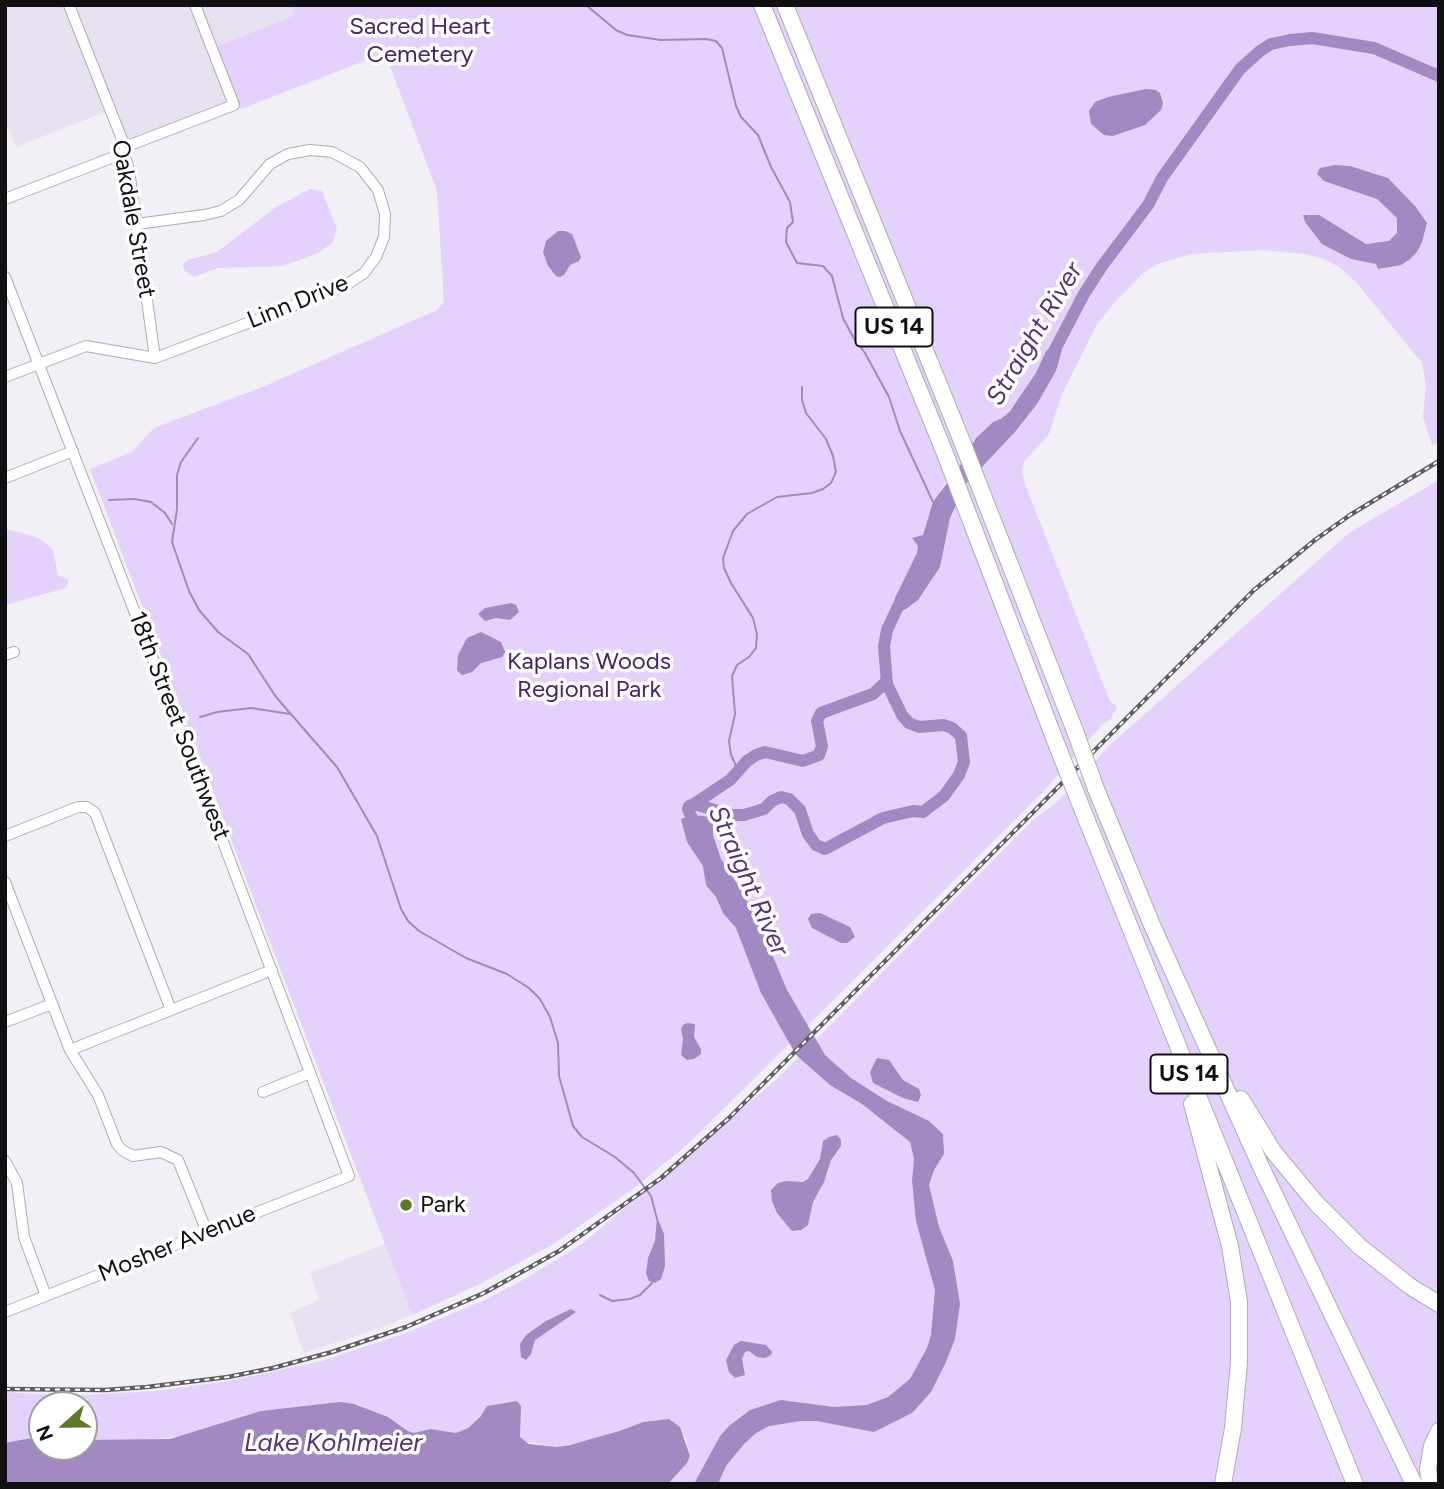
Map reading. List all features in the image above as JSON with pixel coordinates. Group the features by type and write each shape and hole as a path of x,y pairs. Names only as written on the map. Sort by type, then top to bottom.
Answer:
{"highway":[{"name":"US 14","path":"760,5 790,72 970,516 1079,801 1355,1484"},
{"name":"US 14","path":"785,5 986,501 1096,789 1152,925 1262,1169 1414,1484"},
{"path":"1185,994 1241,1100 1273,1151 1316,1203 1359,1246 1411,1287 1439,1304"},
{"path":"1163,1008 1230,1246 1239,1302 1240,1362 1233,1428 1223,1484"},
{"path":"1430,1484 1432,1447 1439,1431"}],"street":[{"name":"Oakdale Street","path":"69,5 124,150 129,170 155,358"},
{"path":"5,199 234,105 195,5"},
{"name":"Linn Drive","path":"137,224 221,211 239,200 270,164 288,154 310,150 332,152 360,167 378,191 385,214 381,246 370,266 354,281 155,358"},
{"name":"18th Street Southwest","path":"5,277 349,1176"},
{"path":"5,377 86,346 155,358"},
{"path":"5,478 73,451"},
{"path":"5,836 78,807 86,807 95,813 171,1010"},
{"path":"5,882 69,1050 98,1095 117,1144 122,1150 139,1157 161,1152 178,1160 207,1232"},
{"path":"69,1050 272,970"},
{"path":"5,1022 52,1004"},
{"path":"263,1092 310,1073"},
{"path":"5,1161 17,1183 24,1237 46,1296"},
{"name":"Mosher Avenue","path":"5,1312 349,1176"}],"shaded area":[{"path":"5,5 64,5 105,112 16,147 5,121"},
{"path":"75,5 292,5 295,15 217,46 238,101 130,140 125,137"},
{"path":"385,1244 412,1315 304,1353 290,1313 319,1300 310,1273"}],"green space":[{"name":"Kaplans Woods Regional Park","path":"292,5 1439,5 1439,443 1432,445 1423,417 1426,385 1422,363 1356,282 1339,267 1324,259 1305,254 1264,250 1191,254 1160,263 1144,272 1097,324 1062,394 1049,434 1024,462 1022,471 1110,701 1117,707 1110,720 1104,723 1042,793 688,1144 634,1188 555,1243 480,1284 412,1315 90,469 132,452 154,428 265,386 437,310 444,302 437,191 385,53 241,109 217,46 295,15","holes":["1062,350 1056,371 1037,404 1015,432 965,485 950,518 940,492 964,460 976,438 1015,404 1037,373 1046,351"]},
{"path":"310,189 322,191 337,229 332,243 318,253 283,266 218,268 194,277 186,272 182,265 188,260 217,252 276,207"},
{"path":"1439,480 1439,1484 668,1484 690,1456 686,1438 669,1419 643,1422 594,1439 557,1447 523,1441 519,1425 521,1406 517,1401 490,1406 468,1428 456,1433 441,1430 414,1433 354,1404 261,1411 184,1436 138,1441 98,1440 98,1394 156,1391 228,1381 322,1361 406,1333 487,1299 582,1244 776,1080 1033,820 1056,803 1110,745 1349,533"},
{"path":"5,529 42,540 53,550 58,575 69,580 66,588 5,605"},
{"path":"5,1392 28,1393 28,1440 5,1443"}],"water":[{"path":"1146,89 1160,93 1163,103 1161,110 1145,125 1113,136 1104,135 1091,124 1089,111 1095,102"},
{"path":"1350,166 1388,178 1415,206 1427,223 1422,242 1409,260 1401,265 1378,269 1376,264 1351,259 1322,244 1305,222 1303,215 1319,215 1366,244 1389,241 1397,233 1397,218 1377,199 1324,181 1317,174 1320,168"},
{"path":"558,231 572,234 581,257 560,277 548,266 543,252 546,241"},
{"path":"1061,341 1062,350 1056,371 1037,404 1015,432 965,485 950,518 940,567 918,600 906,609 894,613 895,598 917,553 918,546 912,538 923,535 933,502 964,460 976,438 1010,411 1036,373 1046,351"},
{"path":"511,603 516,605 519,612 510,620 496,618 485,621 478,614 485,608"},
{"path":"481,632 501,642 505,652 502,657 481,663 472,672 462,675 457,670 458,655 467,638"},
{"path":"691,815 713,817 713,835 721,859 743,893 787,990 825,1055 851,1078 887,1101 929,1121 943,1134 944,1154 929,1185 939,1227 953,1261 960,1304 955,1339 946,1362 931,1392 912,1413 874,1432 817,1421 769,1426 744,1444 726,1466 718,1484 694,1484 720,1436 750,1410 781,1400 834,1407 867,1405 888,1397 910,1379 931,1335 935,1290 916,1221 912,1181 914,1159 910,1142 862,1104 830,1085 796,1055 761,993 736,928 706,885 703,866 687,842 681,819"},
{"path":"820,913 850,927 855,937 847,943 841,943 812,928 808,919 811,914"},
{"path":"687,1023 695,1024 694,1037 701,1054 687,1060 681,1055 681,1029"},
{"path":"877,1058 889,1060 903,1080 919,1089 921,1095 918,1102 903,1098 873,1083 870,1072"},
{"path":"837,1135 841,1146 831,1160 824,1182 813,1202 808,1225 801,1230 792,1231 777,1213 771,1190 778,1183 803,1182 808,1179 820,1159 823,1141"},
{"path":"657,1217 664,1234 665,1266 661,1279 655,1283 649,1281 646,1273 648,1258 655,1241"},
{"path":"571,1309 576,1312 535,1340 526,1360 521,1357 520,1344 526,1335 546,1321"},
{"path":"741,1341 766,1345 772,1352 765,1358 757,1357 749,1351 745,1352 742,1359 745,1375 735,1378 729,1372 726,1360 734,1345"},
{"name":"Lake Kohlmeier","path":"517,1401 521,1406 520,1437 529,1444 557,1447 643,1422 669,1419 680,1427 690,1456 668,1484 5,1484 5,1443 26,1439 28,1461 98,1461 98,1440 170,1439 261,1411 340,1402 354,1404 388,1417 414,1433 431,1429 456,1433 468,1428 487,1406"}],"waterway":[{"path":"586,5 616,30 627,35 661,40 706,39 716,41 722,48 736,106 741,117 758,135 790,202 793,222 787,228 786,242 797,263 823,266 832,276 843,318 889,397 900,431 933,502"},
{"name":"Straight River","path":"1051,357 1084,294 1148,205 1162,178 1240,69 1260,51 1271,44 1312,38 1374,48 1439,76"},
{"path":"739,772 731,755 729,741 735,714 732,676 737,665 756,648 757,634 753,618 724,568 723,558 733,531 747,514 777,497 812,493 831,483 836,472 833,456 826,439 806,413 802,387"},
{"path":"198,438 181,462 177,475 177,509 172,542 189,591 199,610 218,632 248,654 276,697 337,767 377,836 401,909 408,921 419,931 466,958 507,974 529,988 540,999 550,1017 558,1043 559,1076 573,1126 582,1137 615,1157 634,1173 651,1196 657,1219"},
{"path":"109,500 134,499 151,502 165,513 172,524"},
{"name":"Straight River","path":"696,828 688,809 694,804 732,815 744,815 764,809 781,797 789,799 800,810 808,834 816,845 825,849 883,818 913,811 923,812 944,796 959,775 964,762 961,736 944,725 919,727 909,723 902,715 887,684 884,646 887,630 901,600"},
{"path":"694,804 730,780 756,755 765,752 803,761 819,755 822,746 817,721 821,713 873,694 887,681"},
{"path":"200,717 251,708 290,714"},
{"path":"600,1295 612,1301 630,1299 640,1295 652,1283"}],"railway":[{"path":"5,1389 105,1390 147,1387 228,1377 273,1368 406,1327 484,1293 559,1251 661,1178 729,1118 1254,590 1350,515 1439,461"}],"place":[{"name":"Park","path":"406,1205"}],"park label":[{"name":"Sacred Heart Cemetery","path":"420,41"}]}
